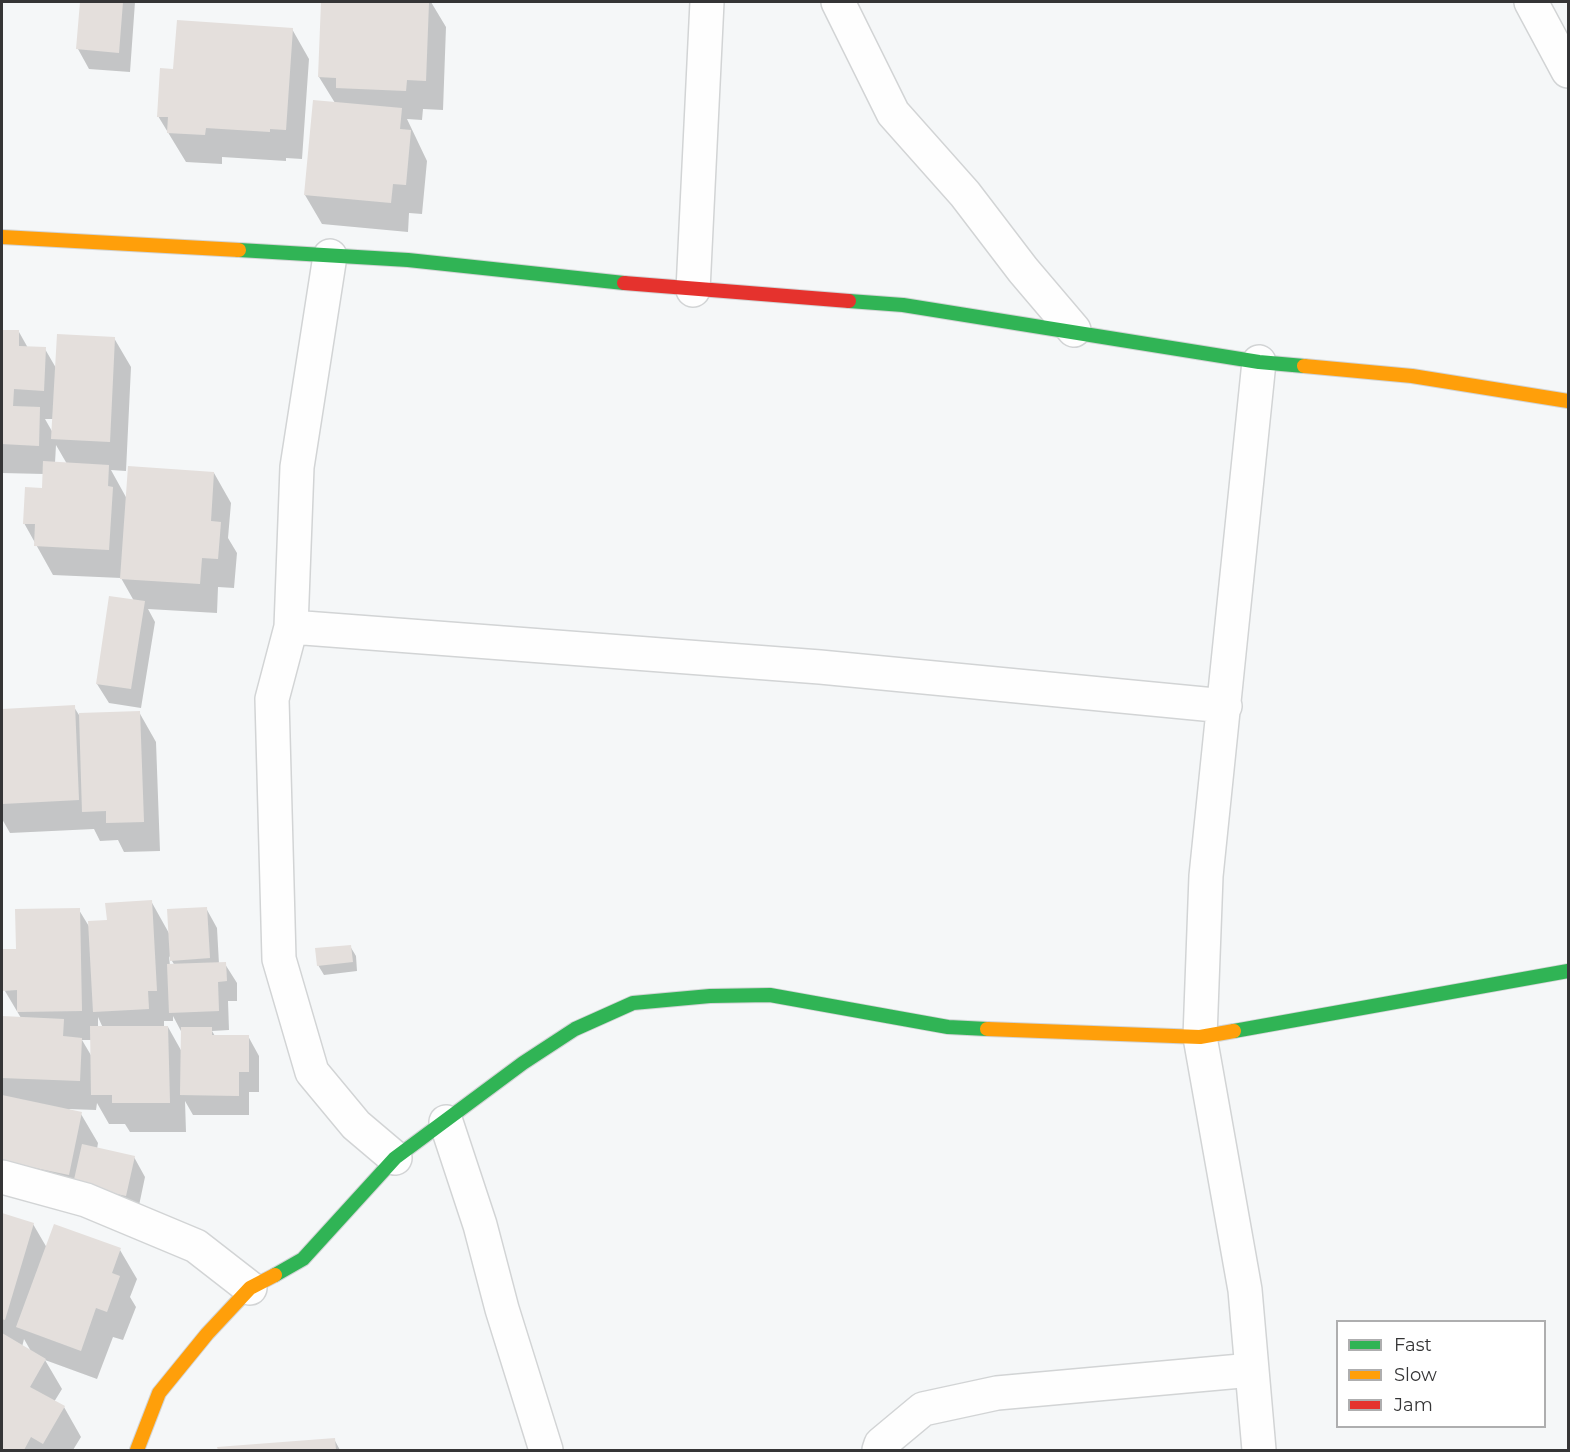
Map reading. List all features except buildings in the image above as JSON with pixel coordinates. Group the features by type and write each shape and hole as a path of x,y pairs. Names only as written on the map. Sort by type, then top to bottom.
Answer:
{"street":[{"path":"693,290 707,2"},
{"path":"838,2 893,113 965,194 1023,270 1074,330"},
{"path":"1532,2 1569,71"},
{"path":"2,237 408,260 693,290 903,304 1074,330 1259,362 1412,376 1569,401"},
{"path":"330,256 297,467 291,627 272,699 279,959 312,1072 356,1125 395,1158"},
{"path":"1259,362 1226,706 1206,876 1200,1037 1245,1290 1259,1450"},
{"path":"291,627 820,667 1226,706"},
{"path":"137,1450 159,1393 207,1334 250,1288 303,1258 395,1158 523,1063 567,1035 633,1003 710,996 770,995 948,1028 1200,1037 1569,971"},
{"path":"446,1122 480,1225 502,1309 546,1450"},
{"path":"2,1177 86,1200 196,1246 250,1288"},
{"path":"879,1450 881,1444 923,1409 986,1395 1252,1370"}],"traffic: fast":[{"path":"239,250 408,260 624,283"},
{"path":"849,301 903,305 1259,362 1304,366"},
{"path":"1234,1031 1568,971"},
{"path":"275,1275 303,1259 395,1158 523,1063 575,1029 633,1003 710,996 770,995 948,1027 987,1029"}],"traffic: slow":[{"path":"2,237 239,250"},
{"path":"1304,366 1412,376 1568,401"},
{"path":"987,1029 1200,1037 1234,1031"},
{"path":"137,1450 159,1393 207,1334 250,1288 275,1275"}],"traffic: jam":[{"path":"624,283 849,301"}]}
